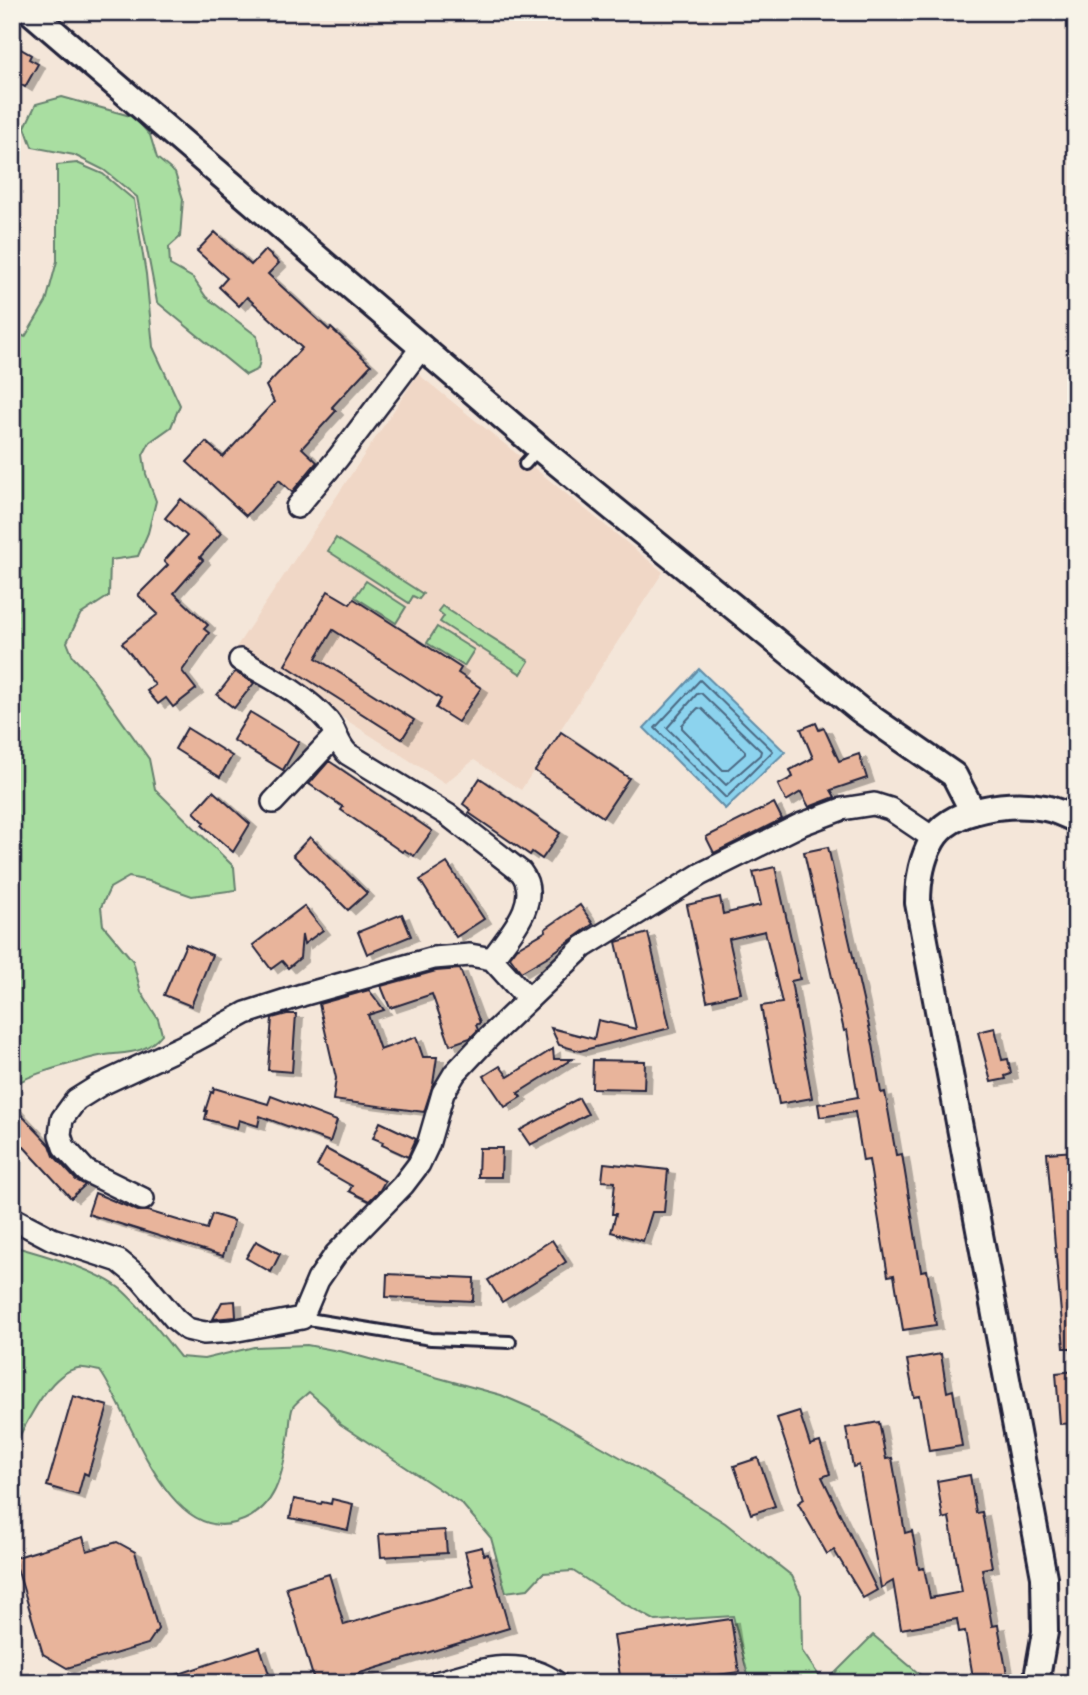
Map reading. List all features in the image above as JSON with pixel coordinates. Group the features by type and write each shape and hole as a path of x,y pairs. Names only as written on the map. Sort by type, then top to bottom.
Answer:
{"street":[{"path":"31,12 422,347 532,456 860,710 954,775 973,812"},
{"path":"297,506 338,458 422,347"},
{"path":"240,660 301,696 330,723 340,746 348,754 448,815 522,872 529,891 526,906 521,918 492,959"},
{"path":"273,802 335,736"},
{"path":"12,1218 52,1238 119,1261 141,1279 175,1320 187,1329 204,1333 232,1331 302,1318 318,1280 336,1254 403,1185 419,1164 428,1145 443,1093 455,1073 528,999 598,936 701,874 802,824 842,809 874,804 890,809 933,838"},
{"path":"1036,1683 1045,1632 1044,1577 918,903 918,882 933,838 957,819 973,812 1003,806 1025,806 1047,808 1076,820"},
{"path":"143,1199 86,1171 64,1147 61,1135 62,1119 76,1100 100,1085 194,1041 246,1013 434,958 470,955 492,959 528,999"},
{"path":"436,1683 493,1667 515,1668 547,1676 556,1683"}],"lane":[{"path":"302,1318 431,1339 510,1342"}],"shaded area":[{"path":"418,374 663,572 521,790 474,760 445,783 235,649"}],"green space":[{"path":"62,97 134,117 150,135 157,158 175,173 183,199 180,237 169,247 170,265 193,278 206,297 257,336 260,360 258,369 246,375 157,302 137,197 104,170 74,155 32,147 25,127 36,104"},
{"path":"77,163 103,174 134,200 146,274 153,347 180,405 171,427 150,442 143,455 146,474 156,501 148,533 138,556 110,560 109,596 80,615 67,642 73,657 87,672 149,759 155,789 234,867 236,890 192,896 129,877 110,888 101,907 103,925 133,961 141,992 158,1019 162,1034 154,1042 138,1050 61,1066 12,1086 12,330 25,337 46,302 57,261 57,165"},
{"path":"336,538 423,594 419,599 413,596 409,603 328,551"},
{"path":"366,581 406,607 396,623 355,597"},
{"path":"442,606 529,661 521,674 440,622 444,616 438,611"},
{"path":"437,627 474,650 464,666 427,643"},
{"path":"12,1246 70,1264 113,1284 139,1307 180,1357 204,1359 254,1347 307,1345 344,1352 501,1395 538,1411 627,1461 725,1523 792,1576 801,1595 802,1651 824,1683 750,1683 733,1616 656,1621 573,1571 543,1573 528,1589 506,1592 491,1538 462,1504 340,1424 309,1392 293,1407 284,1462 272,1496 259,1511 235,1523 211,1524 189,1513 170,1495 153,1470 100,1371 78,1368 57,1379 31,1414 12,1450"},
{"path":"873,1635 930,1683 825,1683"}],"water":[{"path":"699,669 785,752 725,809 644,728"}],"building":[{"path":"12,44 31,55 29,59 38,64 25,87 15,81 12,85"},
{"path":"215,232 251,265 265,250 279,263 268,274 371,365 332,407 336,411 302,448 317,462 292,492 279,480 246,516 187,462 206,442 223,457 274,402 266,386 302,348 247,297 239,306 219,287 227,278 197,251"},
{"path":"181,499 221,533 200,557 203,560 174,593 208,625 204,629 209,633 182,671 196,689 173,707 166,698 158,704 147,691 155,685 122,643 158,614 138,595 168,565 164,561 187,536 165,518"},
{"path":"328,591 350,604 354,599 461,668 458,673 481,688 458,722 436,708 441,699 333,630 316,658 414,720 402,739 285,665"},
{"path":"235,672 254,683 234,708 217,695"},
{"path":"250,712 299,742 283,770 233,740"},
{"path":"816,723 819,730 824,728 839,761 859,754 867,778 831,790 835,797 809,807 801,792 786,801 778,785 793,777 790,770 813,758 801,729"},
{"path":"187,728 232,756 220,777 175,749"},
{"path":"561,732 629,778 603,817 535,771"},
{"path":"329,761 432,831 414,856 404,850 402,852 341,810 343,807 309,784"},
{"path":"480,778 560,833 542,859 532,852 530,855 469,813 471,810 463,804"},
{"path":"213,791 250,824 233,852 202,825 204,822 194,812"},
{"path":"774,803 782,819 714,853 706,837"},
{"path":"310,837 367,893 348,910 293,855"},
{"path":"828,847 873,1044 881,1093 885,1092 896,1155 902,1154 921,1271 927,1270 936,1325 903,1330 894,1275 888,1276 869,1160 863,1161 855,1112 820,1117 818,1104 858,1097 847,1030 844,1031 804,852"},
{"path":"447,863 484,919 456,937 420,880"},
{"path":"775,867 800,979 791,981 812,1098 779,1104 761,1006 782,1003 765,931 729,939 741,993 707,1001 687,905 720,897 723,914 761,905 753,872"},
{"path":"580,905 593,924 521,972 510,957 517,948 546,931 545,929"},
{"path":"304,906 323,930 304,944 302,935 300,958 288,968 282,961 271,969 253,945"},
{"path":"402,914 411,936 367,954 358,932"},
{"path":"648,933 670,1028 580,1051 559,1045 551,1028 594,1039 598,1020 636,1029 616,942"},
{"path":"186,944 212,955 191,1006 164,995"},
{"path":"460,969 480,1023 476,1025 478,1030 470,1038 450,1045 432,994 390,1008 381,986 436,971"},
{"path":"369,990 384,1010 368,1015 380,1050 416,1037 423,1057 437,1057 433,1084 424,1112 333,1100 336,1078 319,1004"},
{"path":"296,1014 292,1072 268,1070 272,1018"},
{"path":"995,1028 1002,1060 1008,1059 1011,1074 1005,1076 1006,1079 991,1082 978,1032"},
{"path":"553,1049 554,1059 572,1059 518,1093 521,1097 505,1107 484,1076 500,1066 508,1077"},
{"path":"593,1060 645,1061 644,1089 592,1088"},
{"path":"214,1088 268,1104 271,1096 337,1121 330,1142 260,1116 258,1126 239,1120 237,1128 205,1119 205,1111"},
{"path":"579,1098 588,1114 530,1145 520,1130"},
{"path":"12,1105 50,1145 54,1156 76,1180 85,1185 71,1198 12,1134"},
{"path":"380,1122 416,1139 408,1157 373,1138"},
{"path":"479,1148 502,1148 501,1177 478,1177"},
{"path":"326,1149 385,1181 380,1190 369,1201 349,1191 352,1186 317,1166"},
{"path":"1076,1151 1076,1348 1064,1348 1047,1153"},
{"path":"604,1163 668,1170 664,1212 652,1212 643,1241 611,1232 616,1214 612,1214 615,1182 602,1181"},
{"path":"95,1193 138,1211 148,1211 207,1229 212,1214 234,1221 223,1256 88,1214"},
{"path":"552,1240 566,1262 502,1302 488,1280"},
{"path":"256,1241 280,1254 271,1272 246,1258"},
{"path":"387,1274 474,1278 473,1301 386,1297"},
{"path":"235,1301 236,1317 213,1319 222,1302"},
{"path":"941,1354 947,1392 953,1390 962,1446 929,1451 920,1396 914,1397 907,1360"},
{"path":"1076,1371 1076,1423 1060,1424 1056,1373"},
{"path":"73,1396 108,1406 88,1475 84,1473 78,1495 47,1486"},
{"path":"799,1411 810,1445 820,1442 830,1474 822,1477 877,1590 863,1598 834,1550 827,1554 798,1503 804,1499 777,1418"},
{"path":"879,1422 886,1459 892,1458 905,1533 912,1531 919,1569 924,1568 930,1598 962,1592 949,1517 943,1519 937,1481 970,1475 976,1513 982,1512 992,1567 982,1569 992,1626 998,1625 1008,1680 974,1683 965,1631 959,1632 957,1619 901,1629 893,1581 881,1588 859,1465 853,1467 846,1428"},
{"path":"758,1458 775,1506 751,1514 734,1466"},
{"path":"294,1499 331,1504 332,1499 353,1504 348,1530 290,1518"},
{"path":"445,1530 447,1553 381,1557 379,1534"},
{"path":"83,1537 87,1551 117,1542 135,1552 158,1629 148,1644 67,1668 43,1654 14,1558"},
{"path":"482,1547 484,1555 488,1554 509,1628 327,1683 315,1683 286,1587 329,1574 344,1625 474,1586 465,1551"},
{"path":"731,1619 739,1672 661,1683 621,1683 614,1636"},
{"path":"260,1647 272,1683 161,1683 161,1680"}]}
